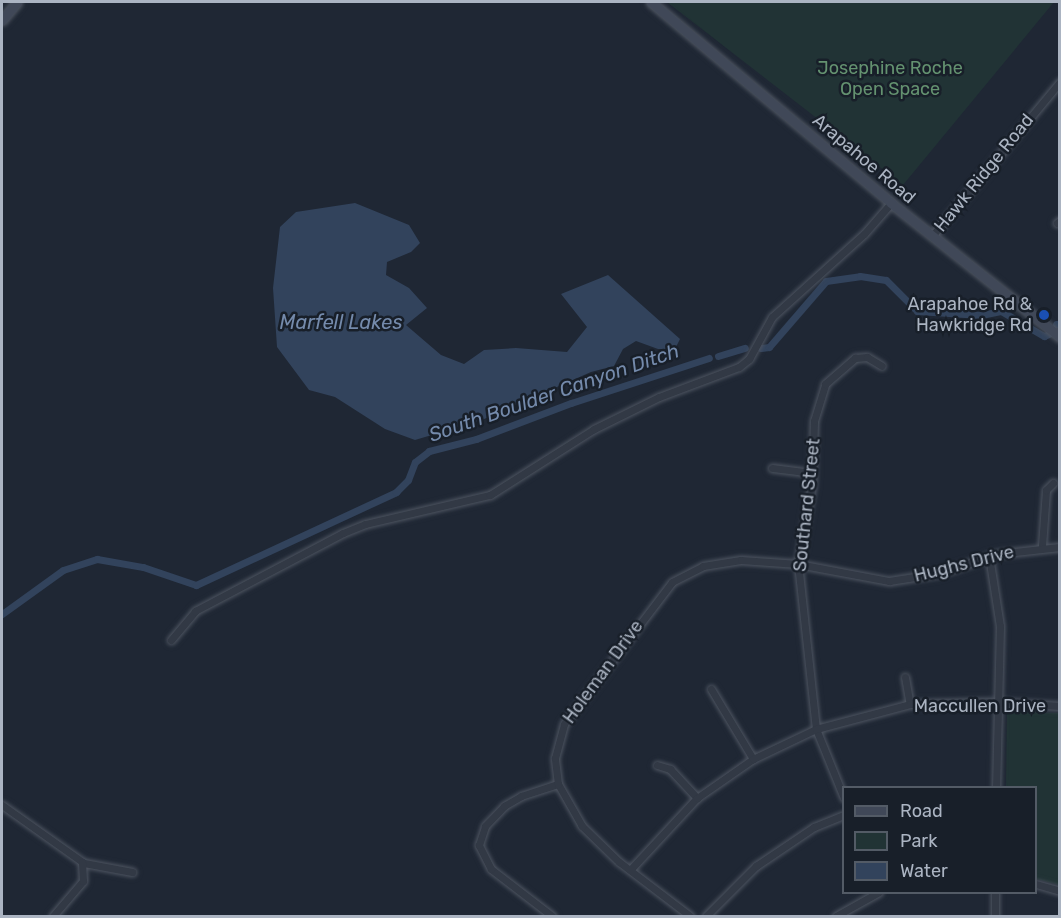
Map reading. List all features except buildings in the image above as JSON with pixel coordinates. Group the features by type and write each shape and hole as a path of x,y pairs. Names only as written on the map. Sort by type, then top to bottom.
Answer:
{"main road":[{"path":"2,20 17,2"},
{"name":"Arapahoe Road","path":"651,2 891,203 1059,337"}],"street":[{"name":"Hawk Ridge Road","path":"932,236 1059,82"},
{"path":"171,640 195,611 343,533 365,524 490,495 594,429 658,397 739,367 749,359 772,317 891,203"},
{"name":"Southard Street","path":"842,795 816,729 798,564 812,473 814,421 825,384 836,371 855,358 867,357 882,366"},
{"path":"772,468 812,473"},
{"path":"1042,546 1046,490 1053,483"},
{"name":"Hughs Drive","path":"798,564 889,581 939,573 989,556 1042,546 1059,547"},
{"path":"989,556 1000,626 996,786"},
{"name":"Holeman Drive","path":"690,916 630,870 582,825 558,784 555,758 564,724 672,582 722,561 798,564"},
{"path":"905,677 910,704"},
{"path":"711,689 753,759"},
{"name":"Maccullen Drive","path":"630,870 697,798 753,759 816,729 910,704 998,702 1059,706"},
{"path":"657,765 670,769 697,798"},
{"path":"552,916 491,869 479,845 485,826 504,806 530,792 558,784"},
{"path":"2,805 82,862 132,872"},
{"path":"706,916 756,866 814,827 842,815"},
{"path":"53,916 84,881 82,862"},
{"path":"1037,885 1059,891"},
{"path":"836,916 875,894"},
{"path":"995,894 995,916"}],"green space":[{"name":"Josephine Roche Open Space","path":"667,2 1054,2 903,185"},
{"path":"1007,711 1059,713 1059,885 1037,879 1037,786 1006,786"}],"water":[{"name":"Marfell Lakes","path":"355,203 409,225 420,243 411,252 387,262 386,275 409,288 427,308 406,325 441,355 464,364 484,350 516,348 567,352 587,327 561,294 608,275 680,339 675,349 658,349 636,341 623,349 614,366 591,372 482,420 415,440 385,429 335,397 309,390 277,347 273,288 280,227 296,212"}],"waterway":[{"name":"South Boulder Canyon Ditch","path":"761,348 769,347 826,281 860,276 886,280 917,311 981,315 1001,311 1044,336 1049,334"},
{"name":"South Boulder Canyon Ditch","path":"1056,324 1060,325"},
{"name":"South Boulder Canyon Ditch","path":"718,356 745,348"},
{"name":"South Boulder Canyon Ditch","path":"2,614 63,570 97,559 143,567 196,585 396,492 408,480 415,462 429,451 476,439 571,403 709,358"}],"place":[{"name":"Arapahoe Rd & Hawkridge Rd","path":"1044,315"}]}
